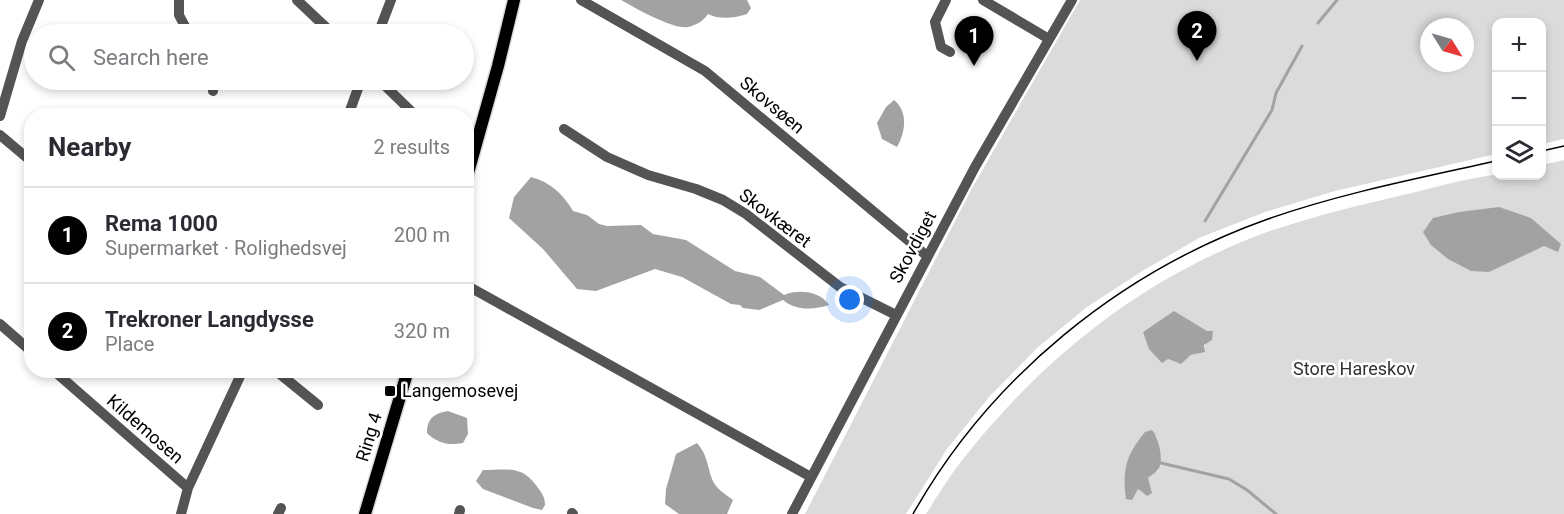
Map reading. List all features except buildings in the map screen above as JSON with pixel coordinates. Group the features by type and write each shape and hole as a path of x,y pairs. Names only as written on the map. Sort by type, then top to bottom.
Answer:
{"main road":[{"path":"474,152 514,0"},
{"name":"Ring 4","path":"365,514 406,378"}],"street":[{"path":"29,24 39,0"},
{"path":"179,0 179,15 184,24"},
{"path":"297,0 322,24"},
{"path":"382,24 391,0"},
{"name":"Skovsøen","path":"581,0 705,71 927,256"},
{"path":"946,0 934,22 941,47 950,52"},
{"path":"983,0 1049,39"},
{"name":"Skovdiget","path":"792,514 975,166 1072,0"},
{"path":"0,116 24,36"},
{"path":"351,108 357,90"},
{"path":"389,90 408,108"},
{"name":"Skovkæret","path":"564,129 607,157 638,171 723,200 746,214 840,287 896,315"},
{"path":"0,135 24,155"},
{"path":"474,289 811,477"},
{"path":"0,324 24,345"},
{"name":"Kildemosen","path":"62,378 188,488"},
{"path":"181,514 188,488 239,378"},
{"path":"285,378 318,405"}],"green space":[{"path":"1080,0 1564,0 1564,139 1546,143 1546,18 1492,18 1492,155 1335,191 1265,212 1199,238 1087,307 1037,348 989,397 947,449 906,514 805,514 971,190"},
{"name":"Store Hareskov","path":"1564,160 1564,514 926,514 964,458 995,420 1029,385 1064,352 1142,294 1227,248 1273,230 1355,206 1492,175 1492,180 1546,180 1546,164","holes":["1499,208 1531,218 1557,251 1544,246 1517,257 1459,212","1173,312 1207,331 1204,352 1191,355 1181,364 1168,359 1143,332","1157,435 1159,470 1148,478 1147,496 1138,489"]}],"shaded area":[{"path":"621,0 747,0 751,8 747,14 733,17 722,18 708,14 697,24 682,27 654,18"},
{"path":"894,100 904,116 904,129 897,147 882,139 877,123 886,107"},
{"path":"531,177 555,190 573,211 587,215 599,224 607,226 641,225 653,234 686,240 735,271 760,277 784,295 809,292 825,300 829,305 805,308 788,304 783,300 759,310 743,308 740,305 731,304 682,277 655,269 596,291 577,289 543,249 509,218 514,197"},
{"path":"1499,207 1531,218 1561,244 1558,252 1544,246 1489,272 1471,271 1448,259 1431,245 1423,232 1433,218"},
{"path":"1174,311 1207,331 1213,331 1212,340 1204,345 1205,352 1191,355 1181,364 1168,359 1162,363 1149,349 1143,332"},
{"path":"448,411 467,418 468,434 463,443 444,443 427,433 430,420 439,413"},
{"path":"1152,430 1158,442 1161,459 1158,469 1148,478 1152,493 1147,496 1138,489 1132,500 1126,499 1127,463 1133,448 1145,432"},
{"path":"697,443 705,456 714,483 733,500 727,514 679,514 665,504 666,489 676,454"},
{"path":"483,470 518,471 530,478 544,499 545,505 542,510 483,489 476,481"}],"waterway":[{"path":"1318,23 1337,0"},
{"path":"1205,221 1272,110 1276,93 1302,46"},
{"path":"1161,463 1229,479 1247,490 1276,514"}],"tram line":[{"path":"1546,150 1564,146"},
{"path":"913,514 944,464 980,417 1020,374 1064,335 1111,299 1161,268 1214,241 1268,219 1324,201 1492,162"}],"place":[{"name":"Trekroner Langdysse","path":"1197,61"},
{"name":"Rema 1000","path":"974,66"},
{"name":"Langemosevej","path":"390,391"}]}
